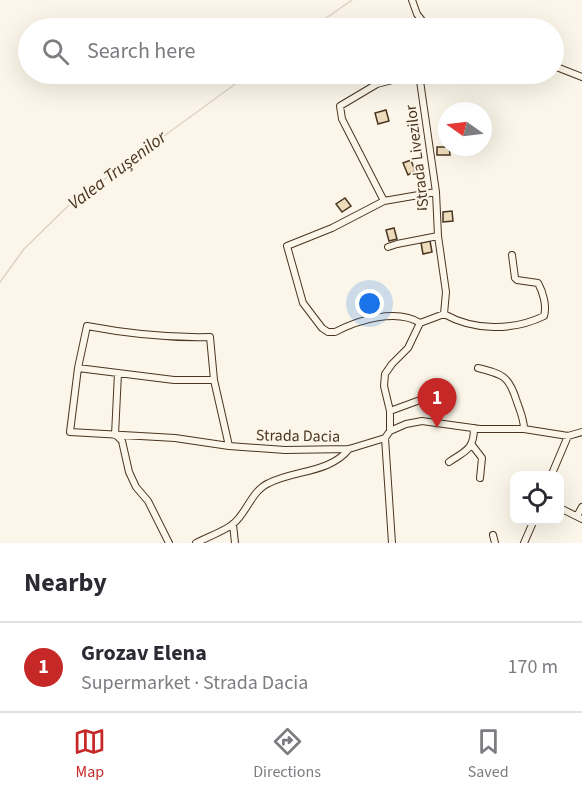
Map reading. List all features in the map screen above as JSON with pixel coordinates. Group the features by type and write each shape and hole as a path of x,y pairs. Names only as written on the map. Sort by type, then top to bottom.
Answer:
{"street":[{"path":"412,0 420,18"},
{"path":"564,70 582,77"},
{"name":"Strada Livezilor","path":"377,84 340,106 342,119 384,201"},
{"name":"Strada Livezilor","path":"419,84 436,192 438,236 446,304 444,314"},
{"path":"420,323 413,318 384,316 335,332 328,332 322,328 303,303 287,246 332,228 384,201 436,192"},
{"path":"388,247 438,236"},
{"path":"390,431 390,411 384,386 385,374 408,348 420,323 444,314 459,321 488,327 509,326 544,316 542,290 538,283 515,278 512,255"},
{"path":"214,380 174,380 78,368 84,333 87,326 170,338 210,337 214,380 229,446"},
{"name":"Strada Dacia","path":"78,368 70,432 175,438 229,446 285,450 349,449 385,438"},
{"path":"477,368 501,375 508,380 524,422 524,429"},
{"path":"118,374 115,435 122,441 129,472 136,488 148,501 169,543"},
{"path":"390,411 420,400"},
{"path":"392,543 385,438 390,431 406,424 422,422 474,428 524,429 568,436 582,432"},
{"path":"474,428 472,445 482,458 480,478"},
{"path":"553,471 568,436"},
{"path":"449,462 472,445"},
{"path":"195,543 233,524 256,492 266,484 330,464 343,457 349,449"},
{"path":"564,511 579,518 582,507"},
{"path":"233,524 235,543"},
{"path":"524,543 532,525"},
{"path":"493,536 495,543"}],"building":[{"path":"386,110 389,121 378,124 375,113"},
{"path":"411,160 415,171 408,175 403,163"},
{"path":"418,197 427,197 426,209 418,209"},
{"path":"345,198 351,206 342,212 336,204"},
{"path":"452,211 453,221 443,222 443,212"},
{"path":"394,228 397,239 389,241 386,230"},
{"path":"430,241 432,252 423,254 421,243"}],"waterway":[{"name":"Valea Trușenilor","path":"326,18 352,0"},
{"name":"Valea Trușenilor","path":"0,282 24,249 68,206 235,84"}],"place":[{"name":"Grozav Elena","path":"437,428"}]}
